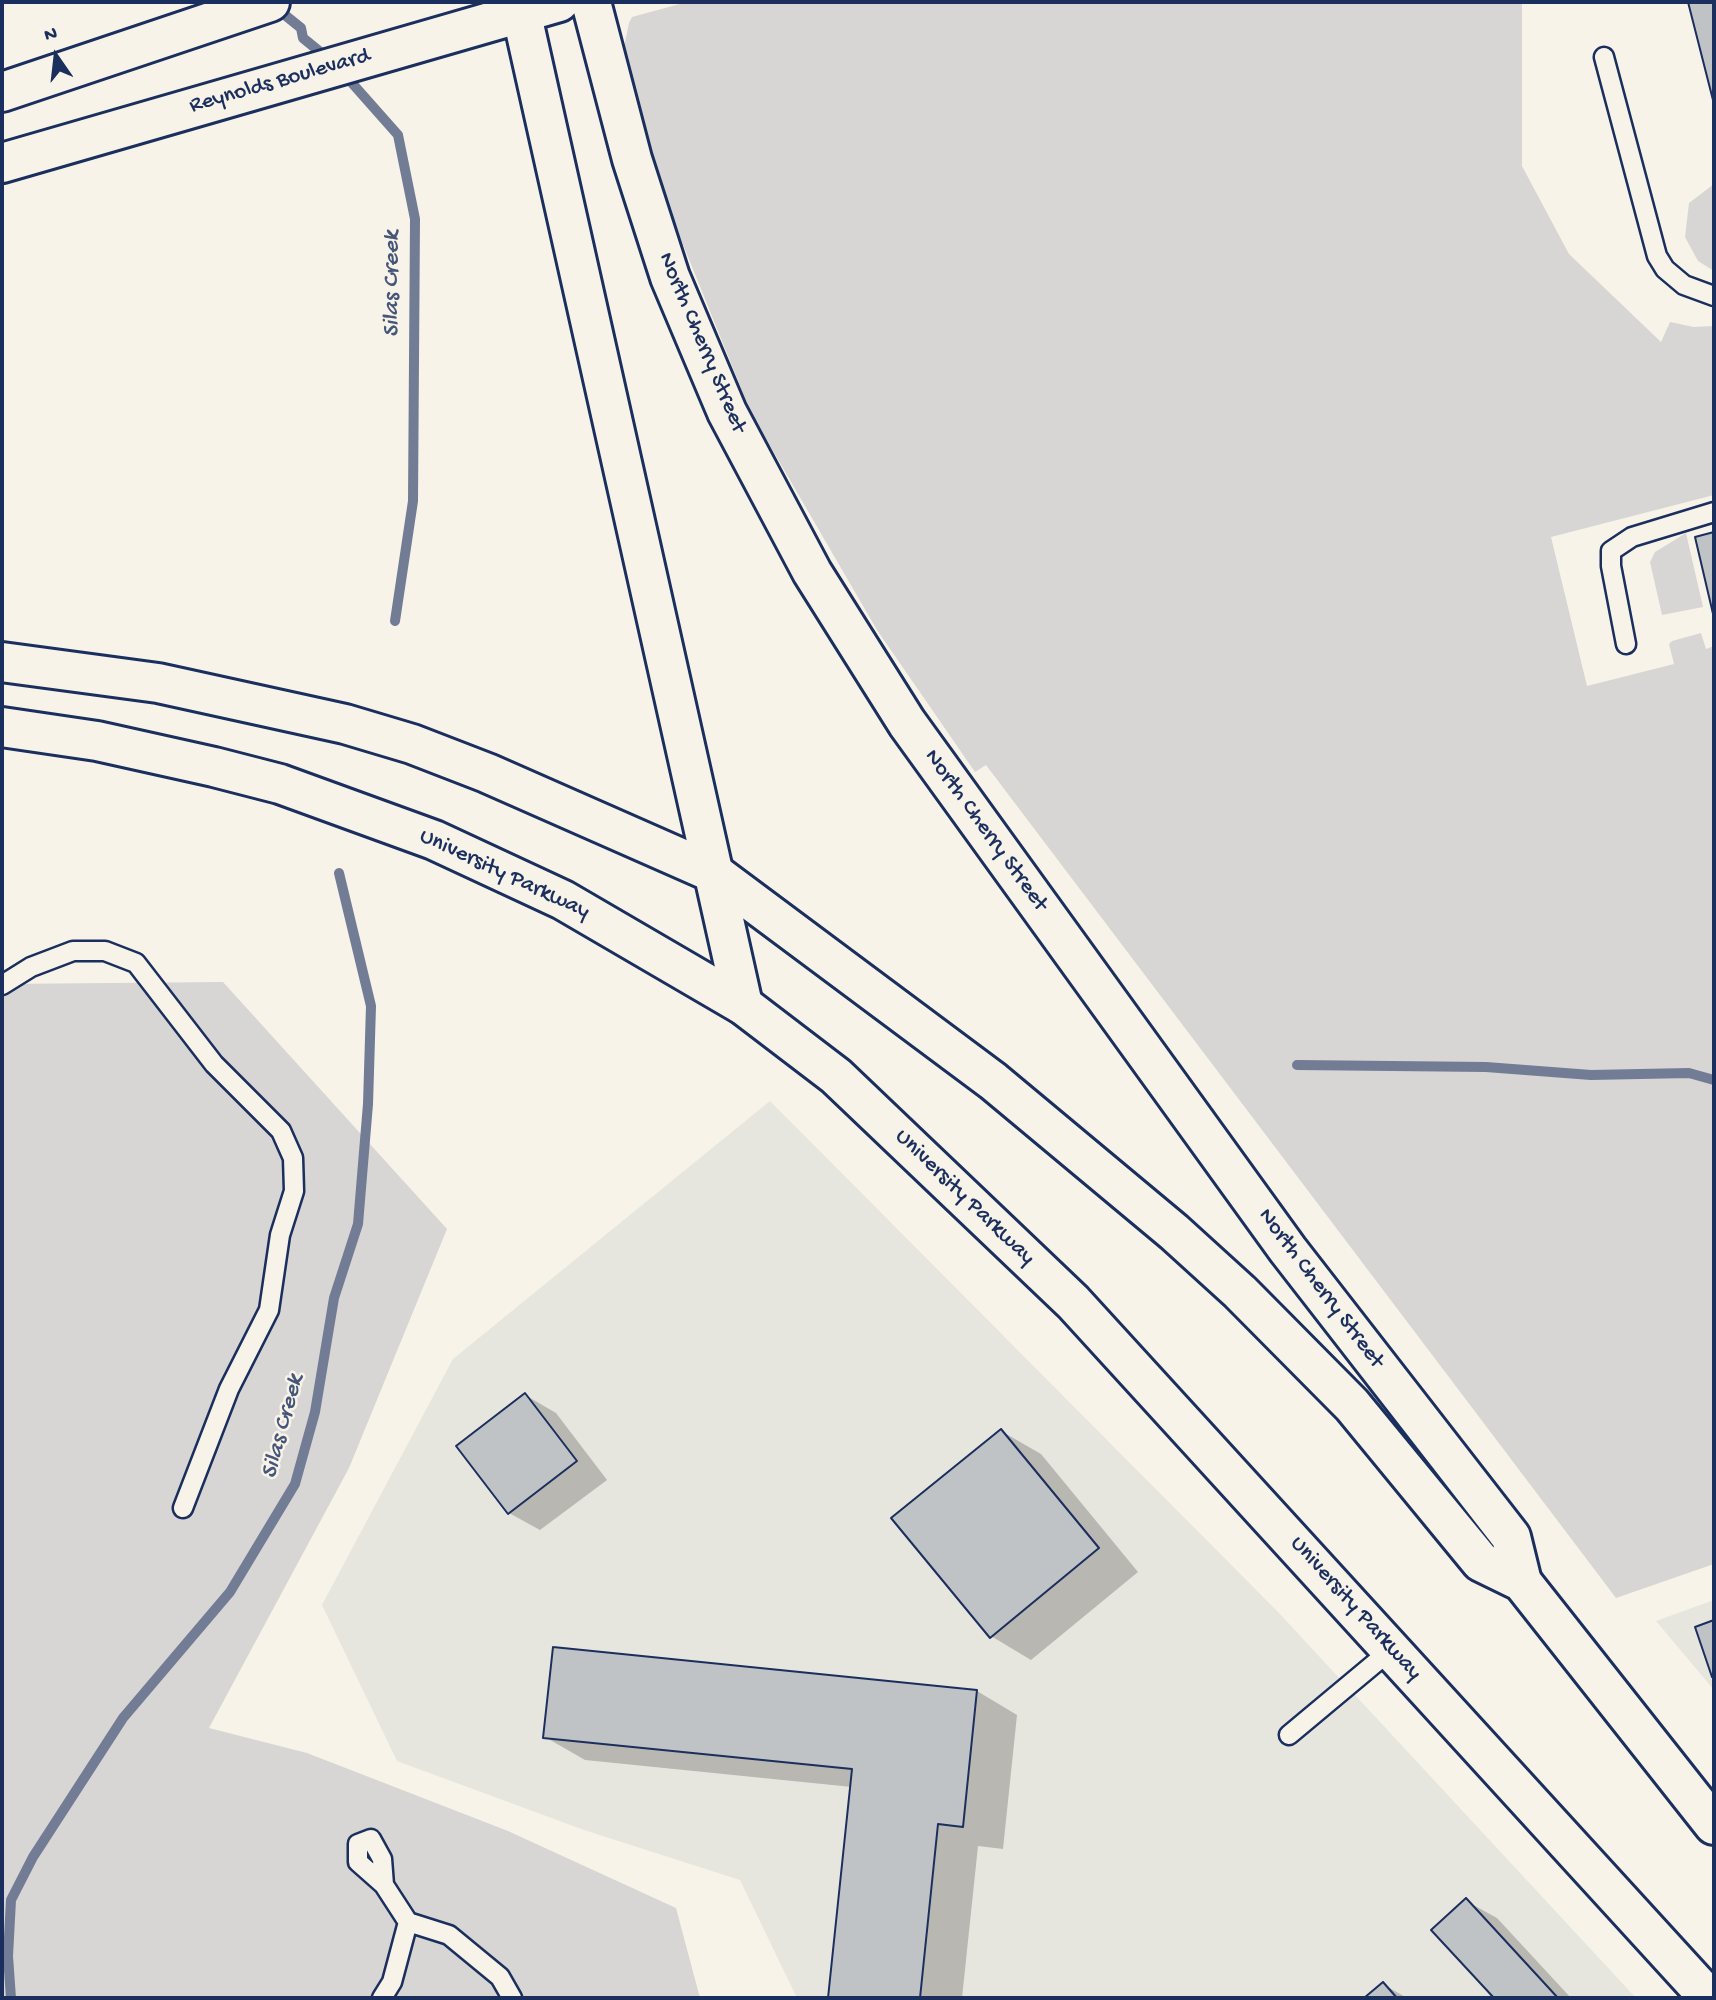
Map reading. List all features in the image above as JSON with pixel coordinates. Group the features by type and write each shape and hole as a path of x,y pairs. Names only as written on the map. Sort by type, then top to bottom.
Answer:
{"main road":[{"path":"2,92 270,2"},
{"name":"Reynolds Boulevard","path":"2,163 520,7 559,2"},
{"name":"North Cherry Street","path":"591,2 632,159 670,277 727,412 812,572 907,723 1288,1250 1511,1537 1522,1582"},
{"path":"520,7 743,1005"},
{"path":"2,662 158,683 345,724 412,744 487,773 715,873 993,1081 1174,1232 1240,1292 1352,1405 1481,1562 1522,1582 1714,1825"},
{"name":"University Parkway","path":"2,727 97,741 281,784 434,840 563,900 743,1005 836,1076 1073,1302 1709,1998"}],"lane":[{"path":"1604,57 1657,256 1665,269 1684,285 1714,296"},
{"path":"1626,644 1611,566 1611,551 1632,537 1714,512"},
{"path":"2,985 31,967 73,951 105,951 136,963 214,1064 281,1131 293,1158 294,1191 280,1235 269,1310 229,1389 183,1508"},
{"path":"1289,1735 1392,1649"},
{"path":"384,1885 408,1922 449,1935 500,1977 512,1998"},
{"path":"382,1998 392,1982 408,1922"}],"shaded area":[{"path":"687,2 1522,2 1522,166 1569,254 1661,342 1670,322 1694,327 1714,326 1714,495 1551,537 1587,686 1674,664 1669,644 1672,641 1701,633 1706,649 1714,646 1714,1564 1616,1598 986,765 975,772 877,630 751,413 676,227 645,129 624,47 629,23 632,17"},
{"path":"1714,184 1714,271 1698,261 1685,237 1689,203"},
{"path":"1686,533 1703,607 1662,615 1650,562 1655,552"},
{"path":"223,982 447,1229 349,1468 209,1728 307,1753 508,1831 676,1908 700,1998 2,1998 2,984"},
{"path":"770,1101 1278,1612 1636,1998 797,1998 740,1880 584,1830 397,1761 322,1605 453,1359"},
{"path":"1714,1600 1714,1690 1656,1621"}],"building":[{"path":"1688,2 1714,2 1714,104"},
{"path":"1714,532 1714,618 1695,537"},
{"path":"525,1393 577,1461 508,1514 456,1446"},
{"path":"1001,1429 1099,1548 990,1638 891,1518"},
{"path":"1714,1620 1714,1676 1712,1677 1695,1627"},
{"path":"553,1647 977,1690 963,1827 938,1824 920,1998 828,1998 852,1769 543,1738"},
{"path":"1466,1898 1558,1998 1494,1998 1431,1930"},
{"path":"1383,1982 1397,1998 1364,1998"}],"waterway":[{"name":"Silas Creek","path":"275,7 301,28 303,38 330,60"},
{"name":"Silas Creek","path":"344,74 398,135 415,219 413,501 395,621"},
{"name":"Silas Creek","path":"11,1998 8,1956 11,1900 33,1857 123,1718 230,1592 295,1484 315,1412 334,1298 358,1224 368,1104 371,1006 339,873"},
{"path":"1297,1065 1486,1067 1591,1075 1689,1073 1714,1080"}]}
